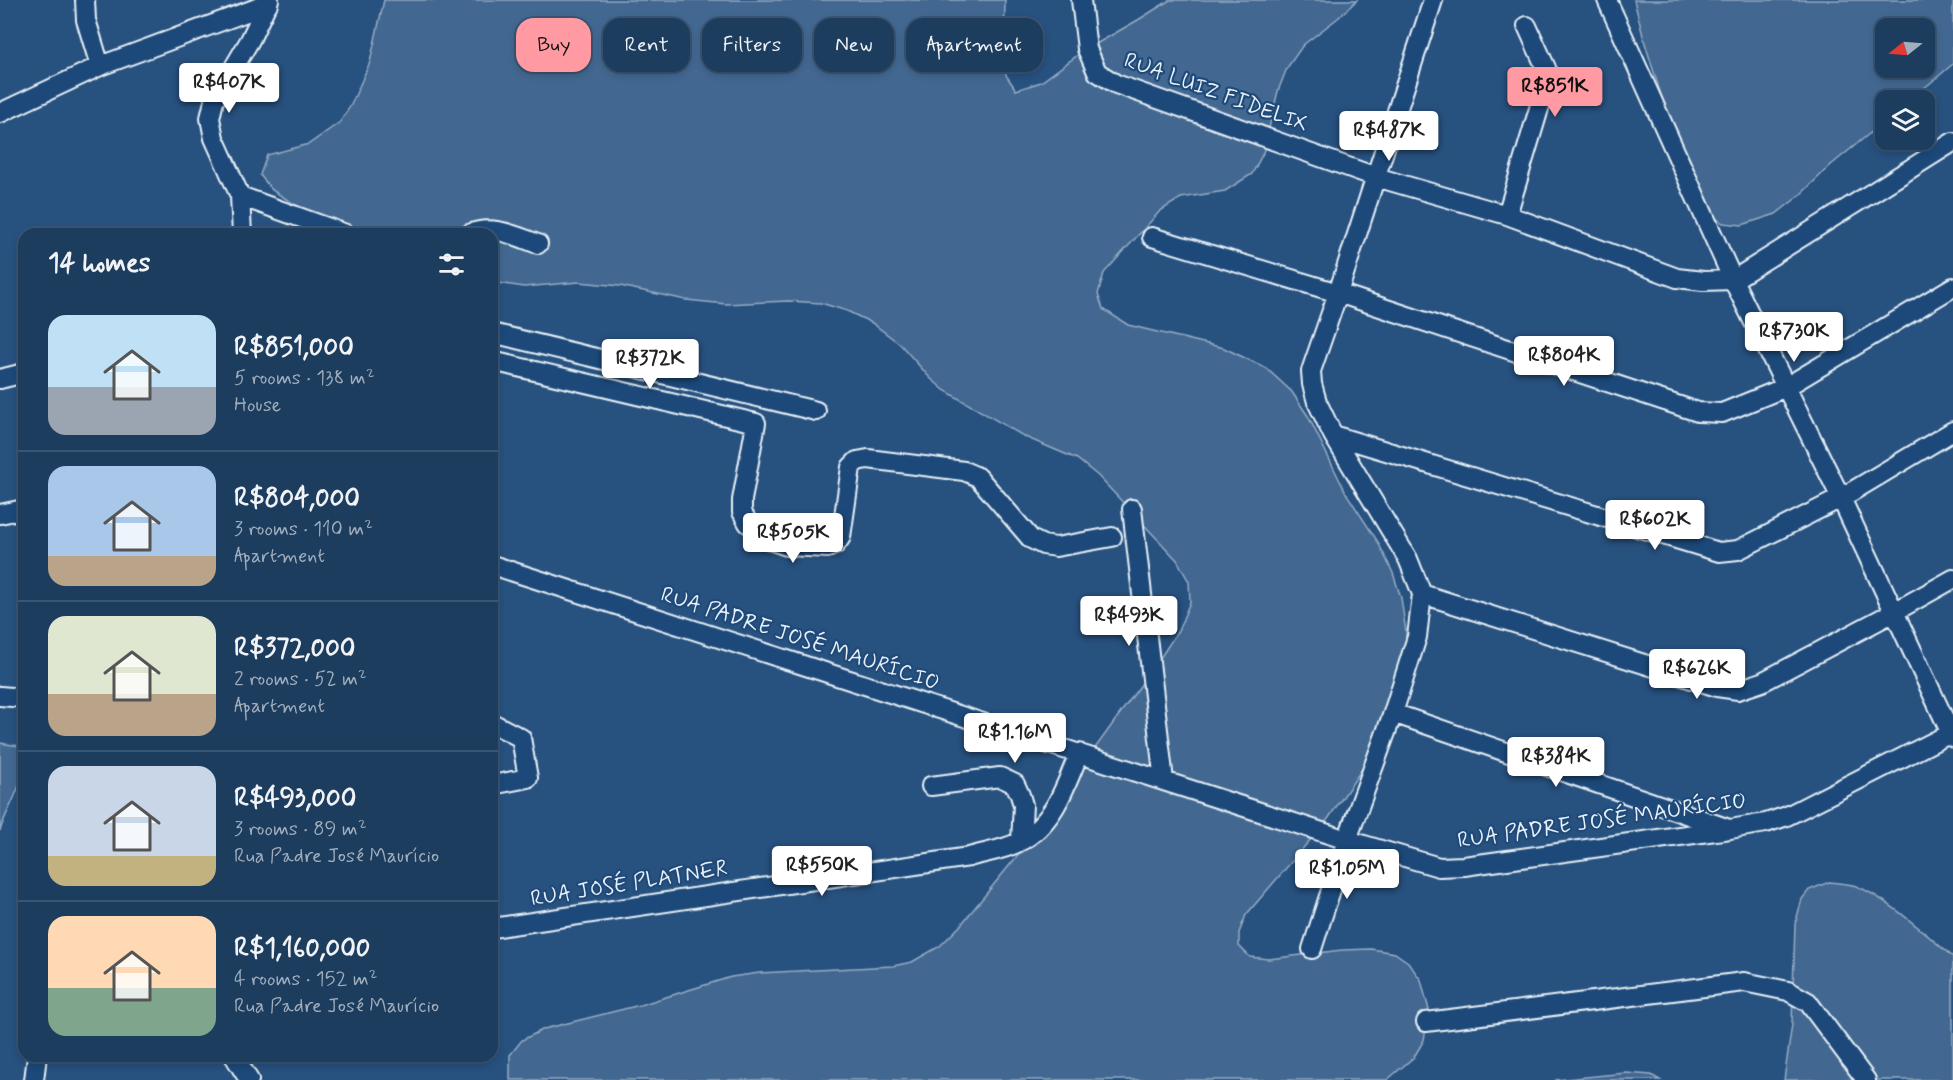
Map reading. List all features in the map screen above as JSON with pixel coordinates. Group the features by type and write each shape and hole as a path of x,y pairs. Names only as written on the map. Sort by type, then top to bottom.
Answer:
{"street":[{"path":"85,0 86,20 100,66"},
{"name":"RUA LUIZ FIDELIX","path":"1081,0 1087,49 1097,72 1116,84 1376,177 1507,215 1677,278 1703,281 1733,280"},
{"path":"1312,949 1417,637 1422,594 1408,559 1333,435 1317,402 1311,371 1433,0"},
{"path":"1607,0 1733,280 1840,498 1952,735"},
{"path":"0,112 100,66 268,2"},
{"path":"242,228 240,196 214,138 210,118 214,101 250,40 268,2"},
{"path":"1507,215 1548,82 1546,68 1527,26"},
{"path":"1733,280 1953,142"},
{"path":"240,196 329,228"},
{"path":"498,233 538,244"},
{"path":"1152,237 1338,293 1698,412 1722,413 1786,387 1953,287"},
{"path":"498,334 816,411"},
{"path":"498,362 756,423 742,500 742,512 748,523 772,541 787,546 828,548 836,544 841,537 851,467 856,461 867,459 964,471 978,477 1031,539 1043,545 1056,546 1113,537"},
{"path":"0,379 18,374"},
{"path":"1333,435 1719,552 1738,550 1840,498 1953,431"},
{"path":"1132,509 1164,781"},
{"path":"0,514 18,510"},
{"name":"RUA PADRE JOSÉ MAURÍCIO","path":"498,567 1347,840 1439,867 1464,866 1767,823 1787,816 1952,735"},
{"path":"1422,594 1717,687 1738,690 1762,682 1953,579"},
{"path":"0,696 18,698"},
{"path":"1393,713 1730,829"},
{"path":"498,726 521,738 528,778 498,784"},
{"name":"RUA JOSÉ PLATNER","path":"498,927 969,856 1006,847 1021,841 1047,818 1060,798 1079,753"},
{"path":"931,786 1000,777 1015,784 1023,805 1021,841"},
{"path":"1426,1022 1744,982 1788,991 1808,1002 1866,1080"},
{"path":"34,1080 36,1062"},
{"path":"238,1062 249,1080"}],"shaded area":[{"path":"384,0 1005,0 1005,18 906,18 906,72 1006,72 1016,90 1041,82 1082,52 1170,0 1357,0 1303,45 1287,68 1278,91 1263,153 1252,174 1225,191 1181,198 1160,211 1104,273 1098,294 1103,309 1128,325 1224,348 1266,368 1292,392 1308,416 1346,493 1378,542 1393,573 1401,598 1406,632 1405,660 1379,744 1328,819 1246,915 1239,933 1239,946 1250,957 1269,959 1342,950 1371,949 1395,953 1408,962 1421,980 1429,1010 1424,1040 1414,1057 1387,1080 510,1080 510,1055 522,1040 544,1029 640,1005 731,977 759,973 893,966 912,962 940,946 959,927 1018,855 1158,661 1178,631 1190,602 1189,582 1177,560 1098,476 1077,459 1025,437 944,390 930,378 900,344 872,323 847,311 821,303 788,301 726,304 686,300 620,286 579,282 524,287 498,283 498,228 344,228 294,204 272,190 260,175 267,155 309,144 340,122 351,105 370,62"},
{"path":"1634,0 1953,0 1953,64 1922,90 1875,90 1875,129 1776,214 1742,225 1723,223 1707,212 1683,166"},
{"path":"0,743 18,746 18,788 0,831"},
{"path":"1829,882 1856,886 1881,899 1953,957 1953,1080 1784,1080 1792,1024 1795,924 1802,899 1809,890"},
{"path":"1626,1073 1651,1075 1660,1080 1555,1080"}]}
